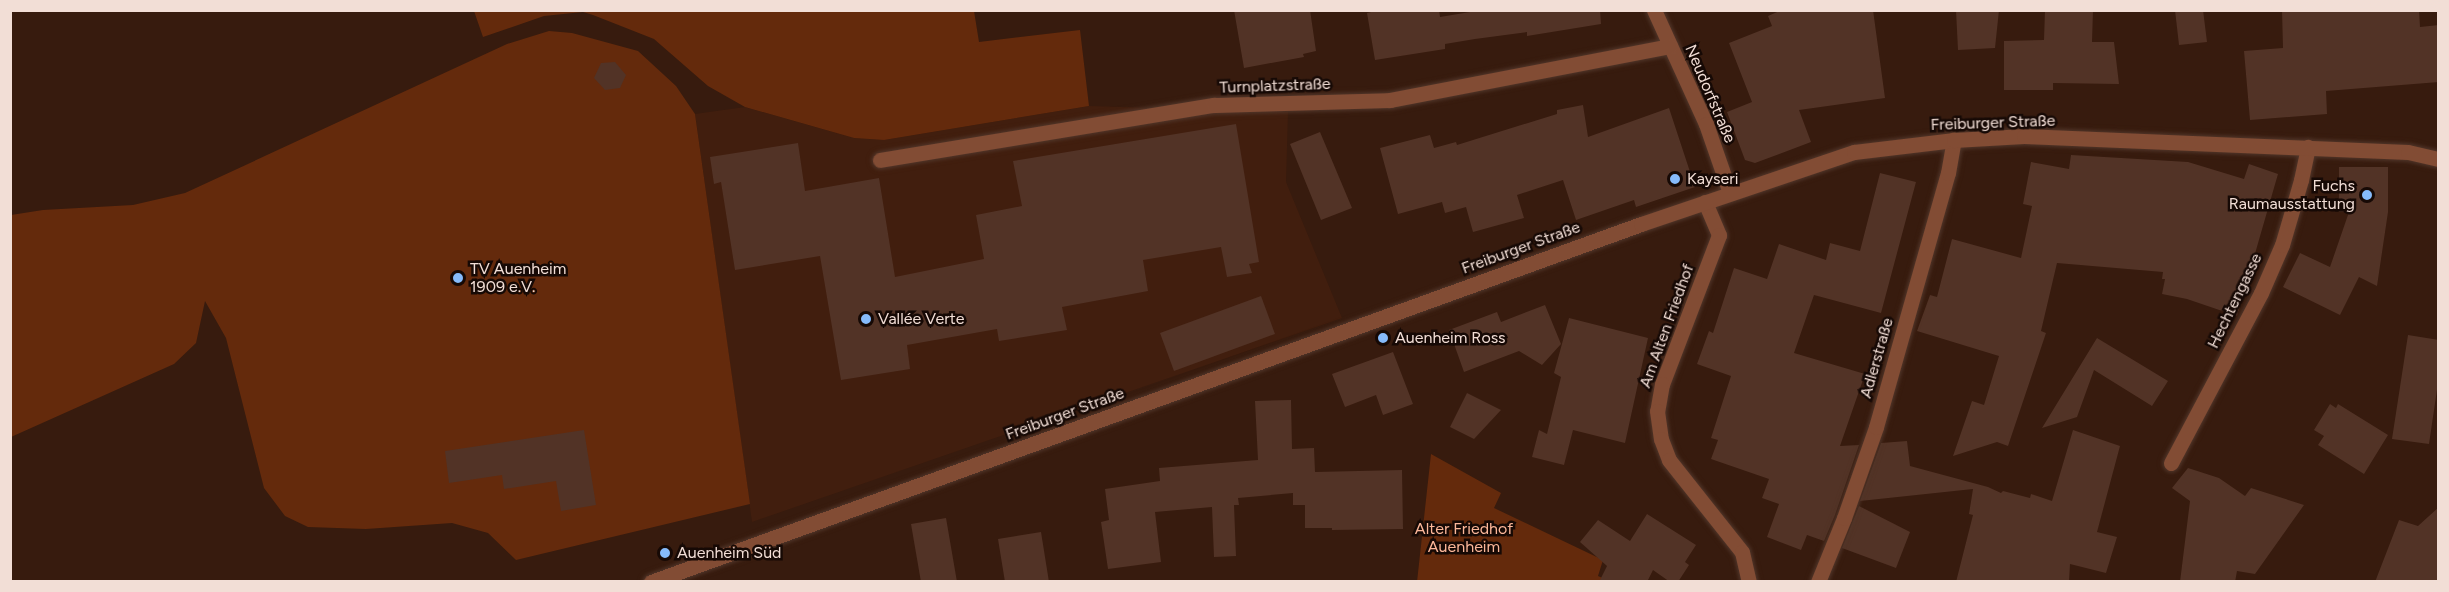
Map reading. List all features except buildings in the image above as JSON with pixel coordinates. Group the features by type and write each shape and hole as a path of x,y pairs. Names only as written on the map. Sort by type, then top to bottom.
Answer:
{"street":[{"name":"Neudorfstraße","path":"1654,10 1706,124 1730,193"},
{"name":"Turnplatzstraße","path":"880,160 1214,105 1390,100 1670,46"},
{"name":"Freiburger Straße","path":"651,582 1730,193 1854,152 1954,140 2024,136 2408,152 2439,159"},
{"name":"Adlerstraße","path":"1824,579 1876,427 1945,184 1954,140"},
{"name":"Hechtengasse","path":"2171,463 2261,292 2282,245 2308,147"},
{"name":"Am Alten Friedhof","path":"1705,202 1719,235 1662,384 1658,420 1661,439 1669,460 1742,552 1749,582"}],"shaded area":[{"path":"1089,106 1288,112 1286,182 1342,318 752,522 695,114 745,107 854,138 884,140"}],"green space":[{"path":"474,11 974,11 979,42 1080,30 1089,106 884,140 854,138 745,107 708,86 654,39 593,15 583,12 544,16 483,37"},
{"name":"TV Auenheim 1909 e.V.","path":"549,31 572,33 638,51 676,86 695,114 750,504 516,560 488,533 452,523 366,529 308,527 285,516 264,488 226,338 205,301 196,343 174,364 11,437 11,215 43,210 133,205 185,193 507,44"},
{"name":"Alter Friedhof Auenheim","path":"1431,454 1501,493 1494,508 1603,560 1598,576 1609,581 1417,582"}],"place":[{"name":"Kayseri","path":"1675,179"},
{"name":"Fuchs Raumausstattung","path":"2367,195"},
{"name":"TV Auenheim 1909 e.V.","path":"458,278"},
{"name":"Vallée Verte","path":"866,319"},
{"name":"Auenheim Ross","path":"1383,338"},
{"name":"Auenheim Süd","path":"665,553"}]}
